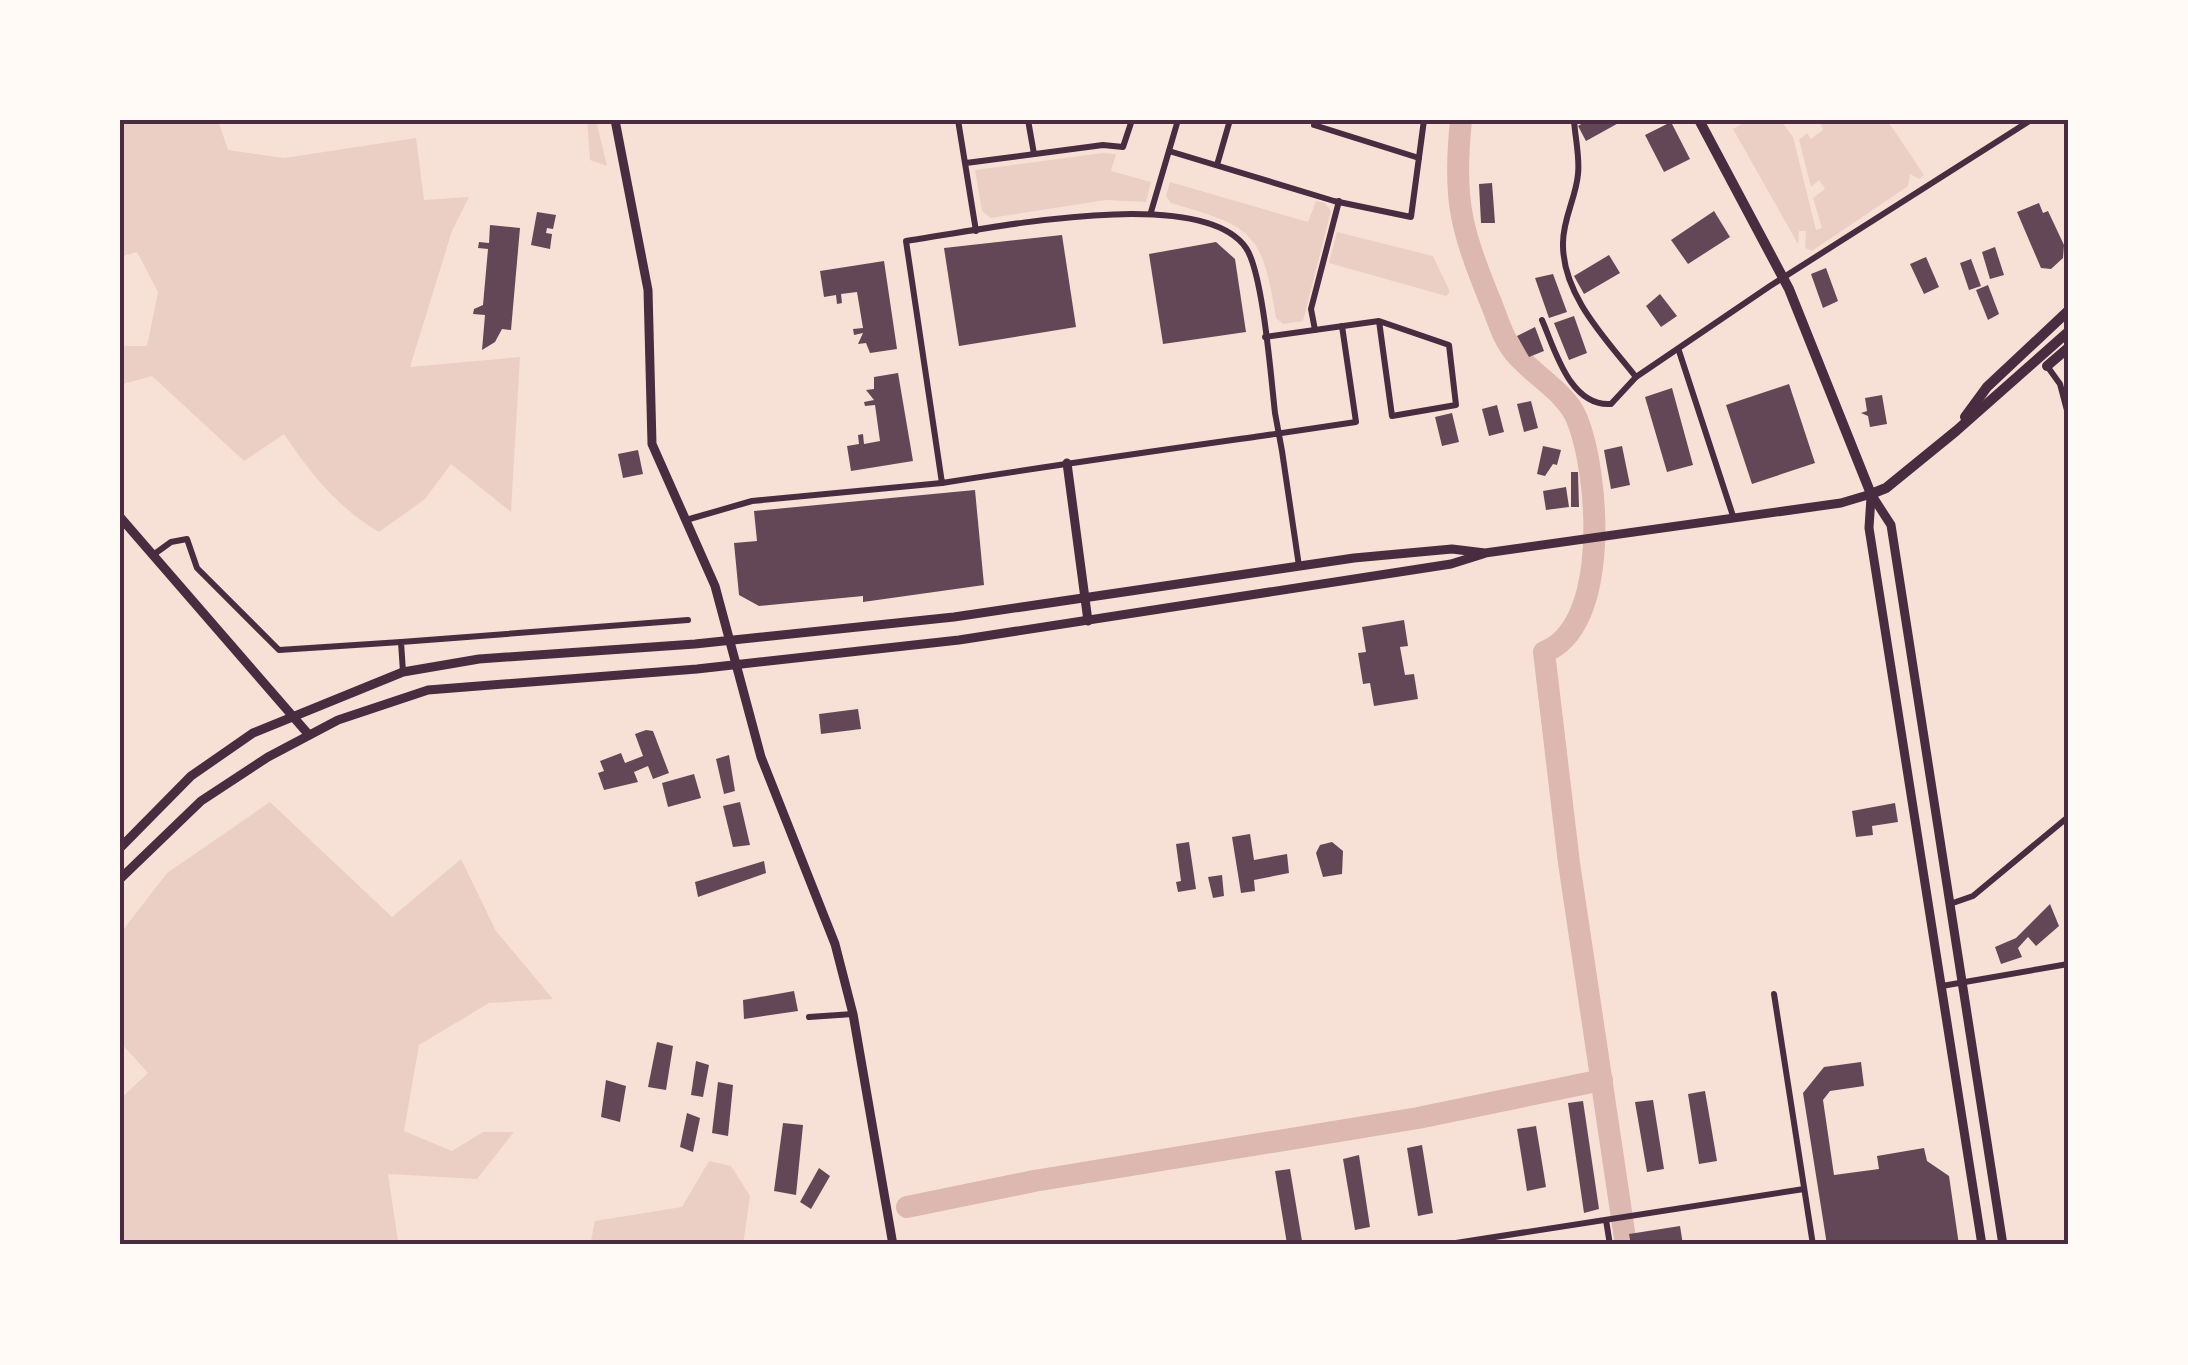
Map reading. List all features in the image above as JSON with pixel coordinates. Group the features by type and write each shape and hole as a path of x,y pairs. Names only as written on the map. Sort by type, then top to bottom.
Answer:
{"main road":[{"path":"1699,120 1784,278 1872,494 1886,488 2043,362 2068,348"},
{"path":"1956,431 1987,387 2068,311"},
{"path":"2043,362 2068,332"}],"street":[{"path":"615,120 648,290 652,444 715,586 761,757 821,904 853,1014 893,1245"},
{"path":"958,120 976,231"},
{"path":"1028,120 1034,154"},
{"path":"966,162 1103,145 1123,148 1132,120"},
{"path":"1151,212 1178,120"},
{"path":"1216,165 1230,120"},
{"path":"1315,120 1314,126 1418,158"},
{"path":"1169,151 1338,201 1411,217 1424,120"},
{"path":"1574,120 1578,176 1566,216 1563,246 1567,265 1592,322 1636,377"},
{"path":"1542,320 1576,390 1588,400 1611,404 1636,377 2031,120"},
{"path":"1315,330 1312,309 1338,201"},
{"path":"942,483 906,241 1128,211 1151,212 1220,228 1239,240 1251,257 1299,566"},
{"path":"1265,337 1379,321 1449,345 1456,404 1392,416 1379,321"},
{"path":"686,520 752,501 942,483 1356,422 1342,326"},
{"path":"1679,352 1734,518"},
{"path":"2043,362 2060,384 2068,414"},
{"path":"1067,463 1088,621"},
{"path":"120,878 201,802 308,735 383,702 428,690 736,665 1088,621 1451,564 1485,553 1872,494"},
{"path":"1872,494 1891,525 2003,1245"},
{"path":"1872,494 1869,528 1982,1245"},
{"path":"120,517 308,735"},
{"path":"153,554 171,542 187,540 196,568 279,650 688,620"},
{"path":"120,848 191,776 253,732 403,672 479,658 730,640 1085,600 1299,566 1452,549 1485,553"},
{"path":"401,642 403,672"},
{"path":"1950,904 1973,896 2068,817"},
{"path":"1942,986 2068,964"},
{"path":"1774,994 1812,1245"},
{"path":"809,1016 853,1014"},
{"path":"1443,1245 1804,1189"},
{"path":"1606,1220 1610,1245"}],"shaded area":[{"path":"120,120 218,120 228,150 284,158 416,138 424,200 469,197 452,231 410,367 520,357 511,512 451,464 425,499 379,532 326,489 284,434 244,461 152,376 120,385 120,346 147,346 158,292 137,252 120,257"},
{"path":"587,120 596,120 607,166 590,160"},
{"path":"1749,120 1780,120 1793,137 1816,230 1822,228 1813,198 1825,189 1819,180 1811,187 1799,140 1807,133 1811,139 1823,130 1819,120 1887,120 1924,175 1919,179 1910,174 1908,186 1812,251 1805,248 1806,231 1799,231 1798,244 1733,129"},
{"path":"1116,154 1111,171 1151,182 1146,202 1106,200 991,218 982,211 975,170"},
{"path":"1170,182 1308,222 1316,201 1325,203 1331,211 1303,321 1283,324 1276,318 1265,267 1249,237 1220,219 1171,203 1166,196"},
{"path":"1337,232 1433,256 1450,292 1446,296 1329,263"},
{"path":"270,802 392,917 461,859 496,931 553,999 489,1003 419,1045 404,1131 452,1151 483,1132 514,1132 477,1179 388,1174 398,1241 389,1245 120,1245 120,1099 148,1073 120,1042 120,934 167,873"},
{"path":"709,1161 731,1166 750,1196 743,1245 590,1245 595,1221 682,1207"}],"building":[{"path":"1588,120 1624,120 1586,141 1578,126"},
{"path":"1671,122 1690,159 1664,172 1645,135"},
{"path":"1492,183 1495,223 1481,223 1479,184"},
{"path":"2039,203 2043,213 2048,211 2064,245 2063,258 2051,269 2041,268 2017,212"},
{"path":"1714,211 1730,237 1688,264 1671,240"},
{"path":"537,212 556,215 553,229 547,228 546,233 552,234 550,249 531,245"},
{"path":"490,225 520,228 511,330 502,329 495,342 482,350 485,315 473,314 474,309 483,305 488,249 478,248 479,242 489,243"},
{"path":"1062,235 1076,327 959,346 944,248"},
{"path":"1216,242 1235,259 1246,332 1163,344 1149,254"},
{"path":"1995,247 2004,275 1990,279 1982,252"},
{"path":"1609,255 1620,273 1584,294 1574,276"},
{"path":"1926,257 1939,287 1924,294 1910,264"},
{"path":"1971,259 1981,286 1969,290 1960,263"},
{"path":"884,261 897,349 870,353 866,343 858,344 863,333 854,335 853,329 863,328 857,292 841,294 842,303 837,304 836,295 824,297 820,271"},
{"path":"1826,268 1838,301 1823,308 1811,274"},
{"path":"1553,274 1567,312 1549,318 1535,278"},
{"path":"1988,285 1999,314 1988,320 1976,290"},
{"path":"1660,294 1677,316 1661,327 1646,306"},
{"path":"1574,316 1587,353 1569,360 1554,323"},
{"path":"1535,327 1544,351 1529,357 1517,336"},
{"path":"898,373 913,461 851,471 847,446 859,444 858,435 863,434 864,444 880,441 875,405 865,406 864,402 874,400 866,390 874,389 874,377"},
{"path":"1789,384 1815,463 1752,484 1726,405"},
{"path":"1672,388 1693,465 1667,472 1645,397"},
{"path":"1882,395 1887,424 1870,427 1868,416 1861,413 1867,411 1865,398"},
{"path":"1531,401 1538,428 1524,432 1517,404"},
{"path":"1497,405 1504,432 1489,436 1482,409"},
{"path":"1452,413 1459,442 1442,446 1435,417"},
{"path":"1543,446 1561,450 1557,465 1553,464 1545,476 1537,474"},
{"path":"1622,446 1630,485 1611,489 1604,450"},
{"path":"638,450 643,474 623,478 618,454"},
{"path":"1571,472 1578,472 1579,507 1571,507"},
{"path":"1566,487 1569,507 1546,510 1543,491"},
{"path":"975,490 984,585 863,602 863,596 759,606 739,595 734,543 757,541 754,511"},
{"path":"1404,620 1408,646 1400,647 1405,675 1414,674 1418,699 1374,706 1370,683 1363,684 1358,653 1366,652 1362,627"},
{"path":"858,709 861,729 821,734 819,714"},
{"path":"653,731 669,773 653,779 648,766 634,772 638,782 604,790 598,773 604,771 600,761 621,753 625,763 643,756 635,734"},
{"path":"729,755 735,791 724,794 716,759"},
{"path":"694,774 701,798 668,807 662,783"},
{"path":"740,802 750,845 733,847 723,806"},
{"path":"1895,803 1898,822 1872,826 1873,835 1856,837 1852,811"},
{"path":"1250,834 1254,860 1287,854 1289,873 1254,880 1255,891 1241,893 1232,837"},
{"path":"1189,842 1196,889 1178,892 1176,882 1181,881 1176,844"},
{"path":"1332,842 1343,851 1342,874 1323,877 1316,853 1320,845"},
{"path":"764,861 766,873 698,897 695,882"},
{"path":"1222,875 1224,896 1213,898 1208,877"},
{"path":"2050,904 2059,926 2036,946 2028,937 2018,948 2022,957 2001,964 1995,947 2016,938"},
{"path":"794,991 798,1011 744,1019 743,1000"},
{"path":"657,1042 673,1046 666,1090 648,1087"},
{"path":"696,1061 709,1065 703,1097 691,1095"},
{"path":"1861,1062 1864,1086 1830,1091 1823,1100 1834,1175 1879,1169 1877,1156 1924,1148 1927,1161 1949,1176 1959,1245 1827,1245 1803,1093 1824,1067"},
{"path":"606,1080 626,1086 620,1122 601,1117"},
{"path":"718,1082 733,1085 728,1136 712,1133"},
{"path":"1705,1091 1717,1161 1699,1164 1688,1094"},
{"path":"1653,1100 1664,1169 1647,1172 1635,1102"},
{"path":"1583,1101 1599,1209 1584,1213 1568,1103"},
{"path":"687,1113 700,1118 693,1152 680,1147"},
{"path":"783,1123 803,1125 796,1195 774,1191"},
{"path":"1536,1126 1546,1187 1527,1191 1517,1129"},
{"path":"1422,1145 1433,1213 1418,1216 1407,1148"},
{"path":"1359,1155 1370,1227 1355,1230 1343,1159"},
{"path":"819,1168 830,1176 811,1209 800,1202"},
{"path":"1290,1169 1302,1241 1287,1244 1275,1171"},
{"path":"1680,1226 1683,1245 1631,1245 1629,1234"}],"waterway":[{"path":"1461,120 1461,211 1479,273 1510,347 1572,409 1585,443 1591,475 1594,546 1590,582 1581,613 1566,637 1544,652 1569,863 1626,1245"},
{"path":"907,1207 1034,1181 1418,1118 1602,1080"}]}
